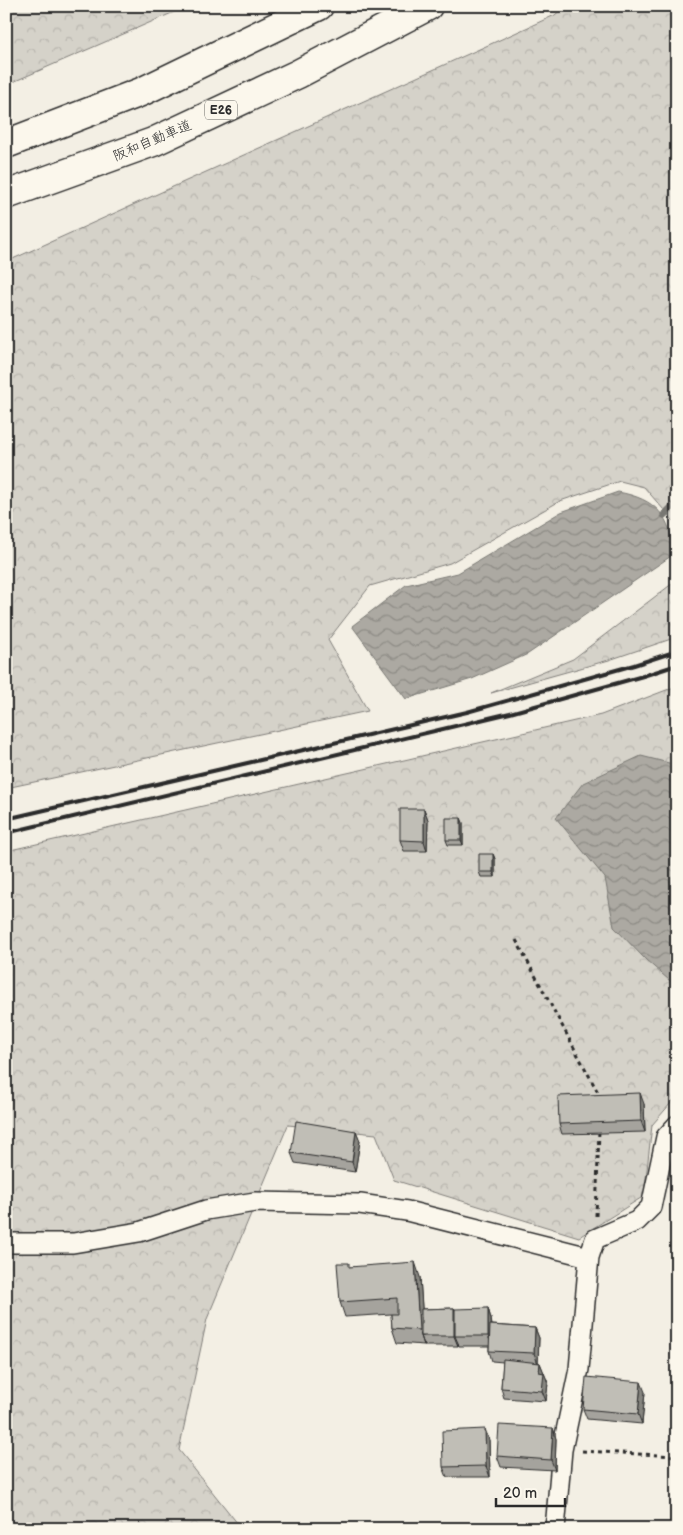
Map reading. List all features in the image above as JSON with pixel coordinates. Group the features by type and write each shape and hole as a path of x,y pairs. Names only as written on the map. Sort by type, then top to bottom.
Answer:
{"highway":[{"path":"6,144 141,92 319,6"},
{"name":"阪和自動車道","path":"6,195 153,142 298,74 428,6"}],"street":[{"path":"555,1529 562,1450 579,1370 589,1257 595,1239 637,1221 651,1207 666,1137 677,1124"},
{"path":"6,1243 73,1243 139,1232 206,1210 255,1202 360,1204 406,1211 589,1257"}],"path":[{"path":"516,940 601,1098 600,1107"},
{"path":"595,1239 600,1126"},
{"path":"562,1450 677,1456"}],"green space":[{"path":"6,6 188,6 6,85"},
{"path":"565,6 677,6 677,525 644,487 620,481 560,501 450,563 370,586 328,640 368,711 6,788 6,262 555,15"},
{"path":"677,580 677,637 609,660 491,693 573,659"},
{"path":"677,686 677,1096 652,1125 644,1196 579,1237 394,1180 376,1134 288,1125 207,1319 179,1450 242,1529 6,1529 6,851 601,715"}],"water":[{"path":"618,492 642,499 659,511 669,529 674,554 528,654 472,679 406,699 352,626 406,585 458,573 561,512"},
{"path":"641,756 677,765 677,987 646,960 614,927 605,878 556,818 583,783"}],"building":[{"path":"400,809 424,809 424,841 400,840"},
{"path":"446,818 461,818 461,840 446,840"},
{"path":"479,854 493,854 493,872 479,872"},
{"path":"640,1093 641,1121 559,1124 558,1096"},
{"path":"296,1121 356,1131 352,1162 291,1153"},
{"path":"415,1262 419,1330 392,1328 391,1314 397,1314 397,1298 340,1302 337,1263 349,1263 349,1267"},
{"path":"454,1308 454,1336 421,1336 421,1309"},
{"path":"488,1308 488,1336 455,1336 455,1309"},
{"path":"490,1325 535,1328 534,1353 489,1351"},
{"path":"503,1359 540,1363 539,1372 544,1373 542,1391 501,1388"},
{"path":"586,1377 641,1382 638,1414 583,1409"},
{"path":"499,1425 553,1428 551,1460 497,1456"},
{"path":"485,1429 486,1466 443,1467 442,1431"}],"waterway":[{"path":"664,515 677,502"}],"railway":[{"path":"6,819 467,712 677,651"},
{"path":"6,833 510,713 677,665"}]}
